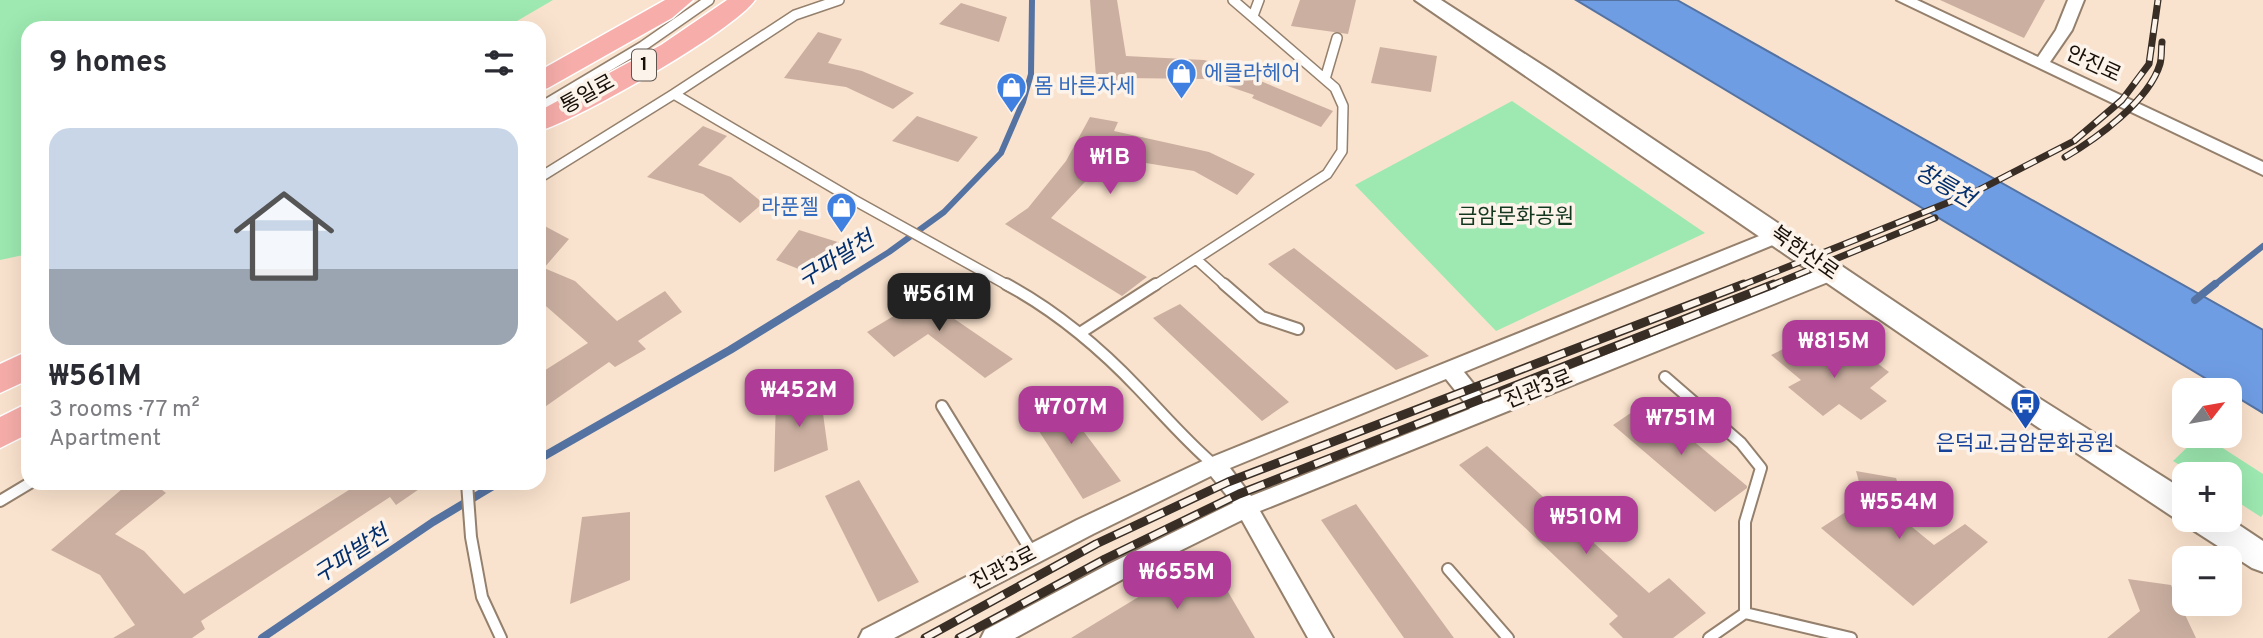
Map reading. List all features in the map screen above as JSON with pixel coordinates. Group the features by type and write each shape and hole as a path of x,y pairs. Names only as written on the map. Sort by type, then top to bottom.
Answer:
{"main road":[{"name":"통일로","path":"546,78 663,13 681,0"},
{"name":"통일로","path":"546,118 679,46 713,25 743,0"},
{"name":"북한산로","path":"1426,0 1779,235 1831,274 2172,499"},
{"path":"0,380 21,368"},
{"path":"0,434 21,421"},
{"path":"2223,532 2263,558"}],"street":[{"name":"안진로","path":"1905,0 1936,6 2041,64 2263,169"},
{"path":"2041,64 2064,30 2076,0"},
{"name":"진관3로","path":"871,638 1214,465 1779,235"},
{"name":"진관3로","path":"993,638 1117,571 1247,507 1831,274"},
{"path":"1450,369 1484,412"},
{"path":"1214,465 1247,507 1321,638"}],"lane":[{"path":"546,104 654,39 709,0"},
{"path":"546,174 795,15 839,0"},
{"path":"1080,333 1327,174 1342,151 1343,106 1335,88 1233,0"},
{"path":"1253,16 1259,0"},
{"path":"1325,79 1337,38"},
{"path":"674,94 854,200 1032,298 1080,333 1138,388 1184,440 1214,465"},
{"path":"1196,259 1262,317 1298,329"},
{"path":"1665,377 1741,443 1761,468 1749,495 1742,534 1745,612"},
{"path":"942,407 1033,554"},
{"path":"0,501 21,488"},
{"path":"468,490 471,537 482,597 501,638"},
{"path":"1448,569 1508,638"},
{"path":"1709,638 1745,612 1852,638"}],"green space":[{"path":"0,0 553,0 517,21 21,21 21,256 0,260"},
{"name":"금암문화공원","path":"1512,101 1705,233 1496,331 1355,185"},
{"path":"2187,448 2223,448 2263,474 2263,514 2261,517 2242,505 2242,462 2173,461"}],"water":[{"name":"창릉천","path":"1576,0 1677,0 2263,330 2263,413 2242,400 2242,378 2205,378"}],"building":[{"path":"1090,0 1117,0 1126,56 1204,60 1254,73 1251,77 1333,111 1321,127 1252,98 1254,95 1207,79 1122,78 1122,89 1097,89"},
{"path":"1300,0 1356,0 1348,34 1291,26"},
{"path":"1940,0 2045,0 2024,38"},
{"path":"961,3 1007,17 999,42 939,24"},
{"path":"818,32 842,39 828,63 862,71 914,93 893,109 846,87 784,78"},
{"path":"1380,47 1437,56 1431,92 1371,83"},
{"path":"917,116 978,137 958,162 892,141"},
{"path":"1090,117 1118,122 1114,131 1209,152 1255,174 1237,195 1194,171 1104,156 1098,168 1051,218 1147,277 1122,296 1005,224 1028,208 1066,161"},
{"path":"703,126 727,136 698,165 731,177 763,203 740,223 703,194 647,177"},
{"path":"546,227 569,239 546,266"},
{"path":"799,230 841,243 811,274 776,260"},
{"path":"1294,248 1429,356 1396,370 1268,264"},
{"path":"546,269 575,281 617,321 665,291 682,312 638,341 646,349 615,367 609,362 546,406 546,370 588,343 546,306"},
{"path":"942,287 964,311 953,318 1013,359 985,378 928,334 894,357 867,332"},
{"path":"1180,304 1289,402 1262,421 1153,318"},
{"path":"1800,341 1828,364 1856,347 1889,372 1870,388 1887,401 1861,420 1839,404 1823,416 1788,387 1801,380 1771,355"},
{"path":"1053,391 1121,481 1083,499 1022,405"},
{"path":"820,392 828,450 774,472 776,397"},
{"path":"1647,402 1747,488 1715,512 1613,425"},
{"path":"1487,446 1649,593 1669,578 1706,613 1673,638 1623,638 1609,624 1618,616 1459,465"},
{"path":"1856,471 1896,478 1912,527 1934,545 1965,524 1988,542 1913,606 1821,528 1864,500"},
{"path":"859,480 919,582 878,602 825,496"},
{"path":"121,490 162,490 166,493 115,534 144,551 184,594 349,490 418,490 396,505 390,497 201,621 205,629 192,638 113,638 135,625 100,575 51,550"},
{"path":"1356,504 1454,638 1404,638 1321,520"},
{"path":"630,512 630,580 570,604 582,517"},
{"path":"1210,561 1255,638 1071,638 1191,565 1196,569"},
{"path":"2128,579 2171,585 2172,616 2186,616 2196,638 2107,638 2140,611"}],"waterway":[{"name":"구파발천","path":"835,286 889,252 944,212 1001,153 1023,102 1031,74 1032,0"},
{"path":"2213,286 2263,246"},
{"name":"구파발천","path":"546,455 730,350 837,284"},
{"path":"2195,300 2215,284"},
{"name":"구파발천","path":"262,638 433,522 486,490"}],"railway":[{"path":"1740,286 1977,191 2074,141 2122,100 2149,64 2158,0"},
{"path":"2065,157 2120,118 2145,92 2160,64 2162,42"},
{"path":"1770,286 1935,218"},
{"path":"925,638 1096,544 1228,482 1744,284"},
{"path":"959,638 1105,559 1239,494 1774,284"}],"place":[{"name":"에클라헤어","path":"1181,101"},
{"name":"몸 바른자세","path":"1011,114"},
{"name":"라푼젤","path":"842,235"},
{"name":"은덕교.금암문화공원","path":"2025,431"}]}
